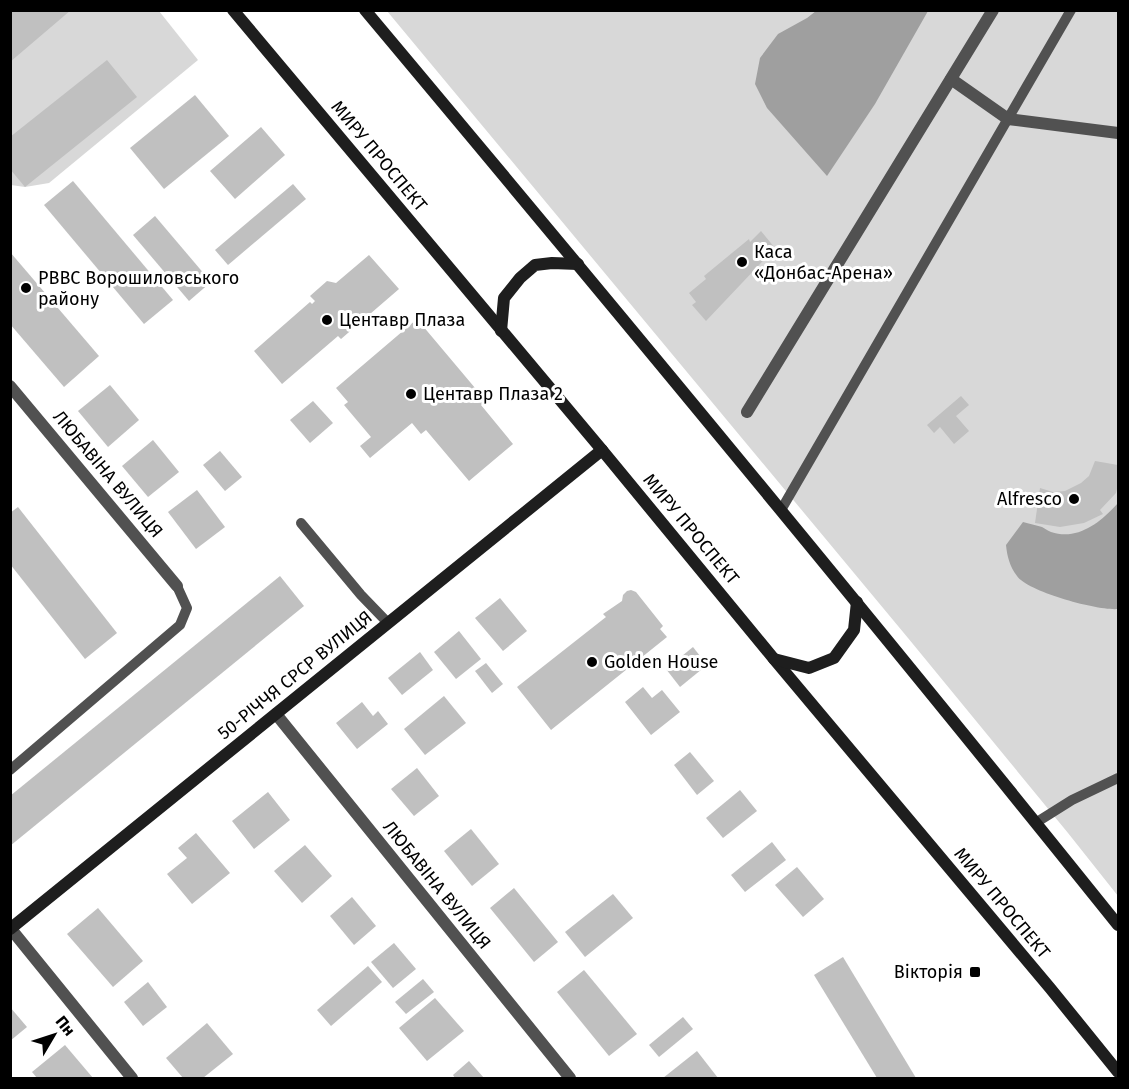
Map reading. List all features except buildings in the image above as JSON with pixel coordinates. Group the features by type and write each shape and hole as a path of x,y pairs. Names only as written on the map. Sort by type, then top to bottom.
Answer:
{"main road":[{"name":"МИРУ ПРОСПЕКТ","path":"233,10 1119,1072"},
{"path":"365,10 857,602 1119,925"},
{"path":"501,331 504,298 520,278 535,265 578,264"},
{"name":"50-РІЧЧЯ СРСР ВУЛИЦЯ","path":"11,928 602,450"},
{"path":"774,659 809,668 834,658 854,630 857,602"}],"street":[{"path":"747,412 993,10"},
{"path":"951,79 1008,119 1119,133"},
{"name":"ЛЮБАВІНА ВУЛИЦЯ","path":"10,386 177,585"},
{"name":"ЛЮБАВІНА ВУЛИЦЯ","path":"276,714 570,1078"},
{"path":"11,928 132,1078"}],"lane":[{"path":"781,510 1071,10"},
{"path":"301,523 361,595 388,623"},
{"path":"13,763 180,625 187,608 177,585"},
{"path":"1037,822 1072,800 1119,778"}],"shaded area":[{"path":"11,11 159,11 198,60 49,183 25,187 11,185"},
{"path":"387,11 1118,11 1118,896 908,638"},
{"path":"816,11 928,11 875,104 827,176 767,108 755,84 760,58 778,34"},
{"path":"1118,503 1118,609 1096,607 1064,599 1035,588 1017,576 1009,561 1006,545 1023,522 1061,534 1080,532 1104,517"}],"place":[{"name":"Каса «Донбас-Арена»","path":"742,262"},
{"name":"РВВС Ворошиловського району","path":"26,288"},
{"name":"Центавр Плаза","path":"327,320"},
{"name":"Центавр Плаза 2","path":"411,394"},
{"name":"Alfresco","path":"1074,499"},
{"name":"Golden House","path":"592,662"},
{"name":"Вікторія","path":"975,972"}]}
